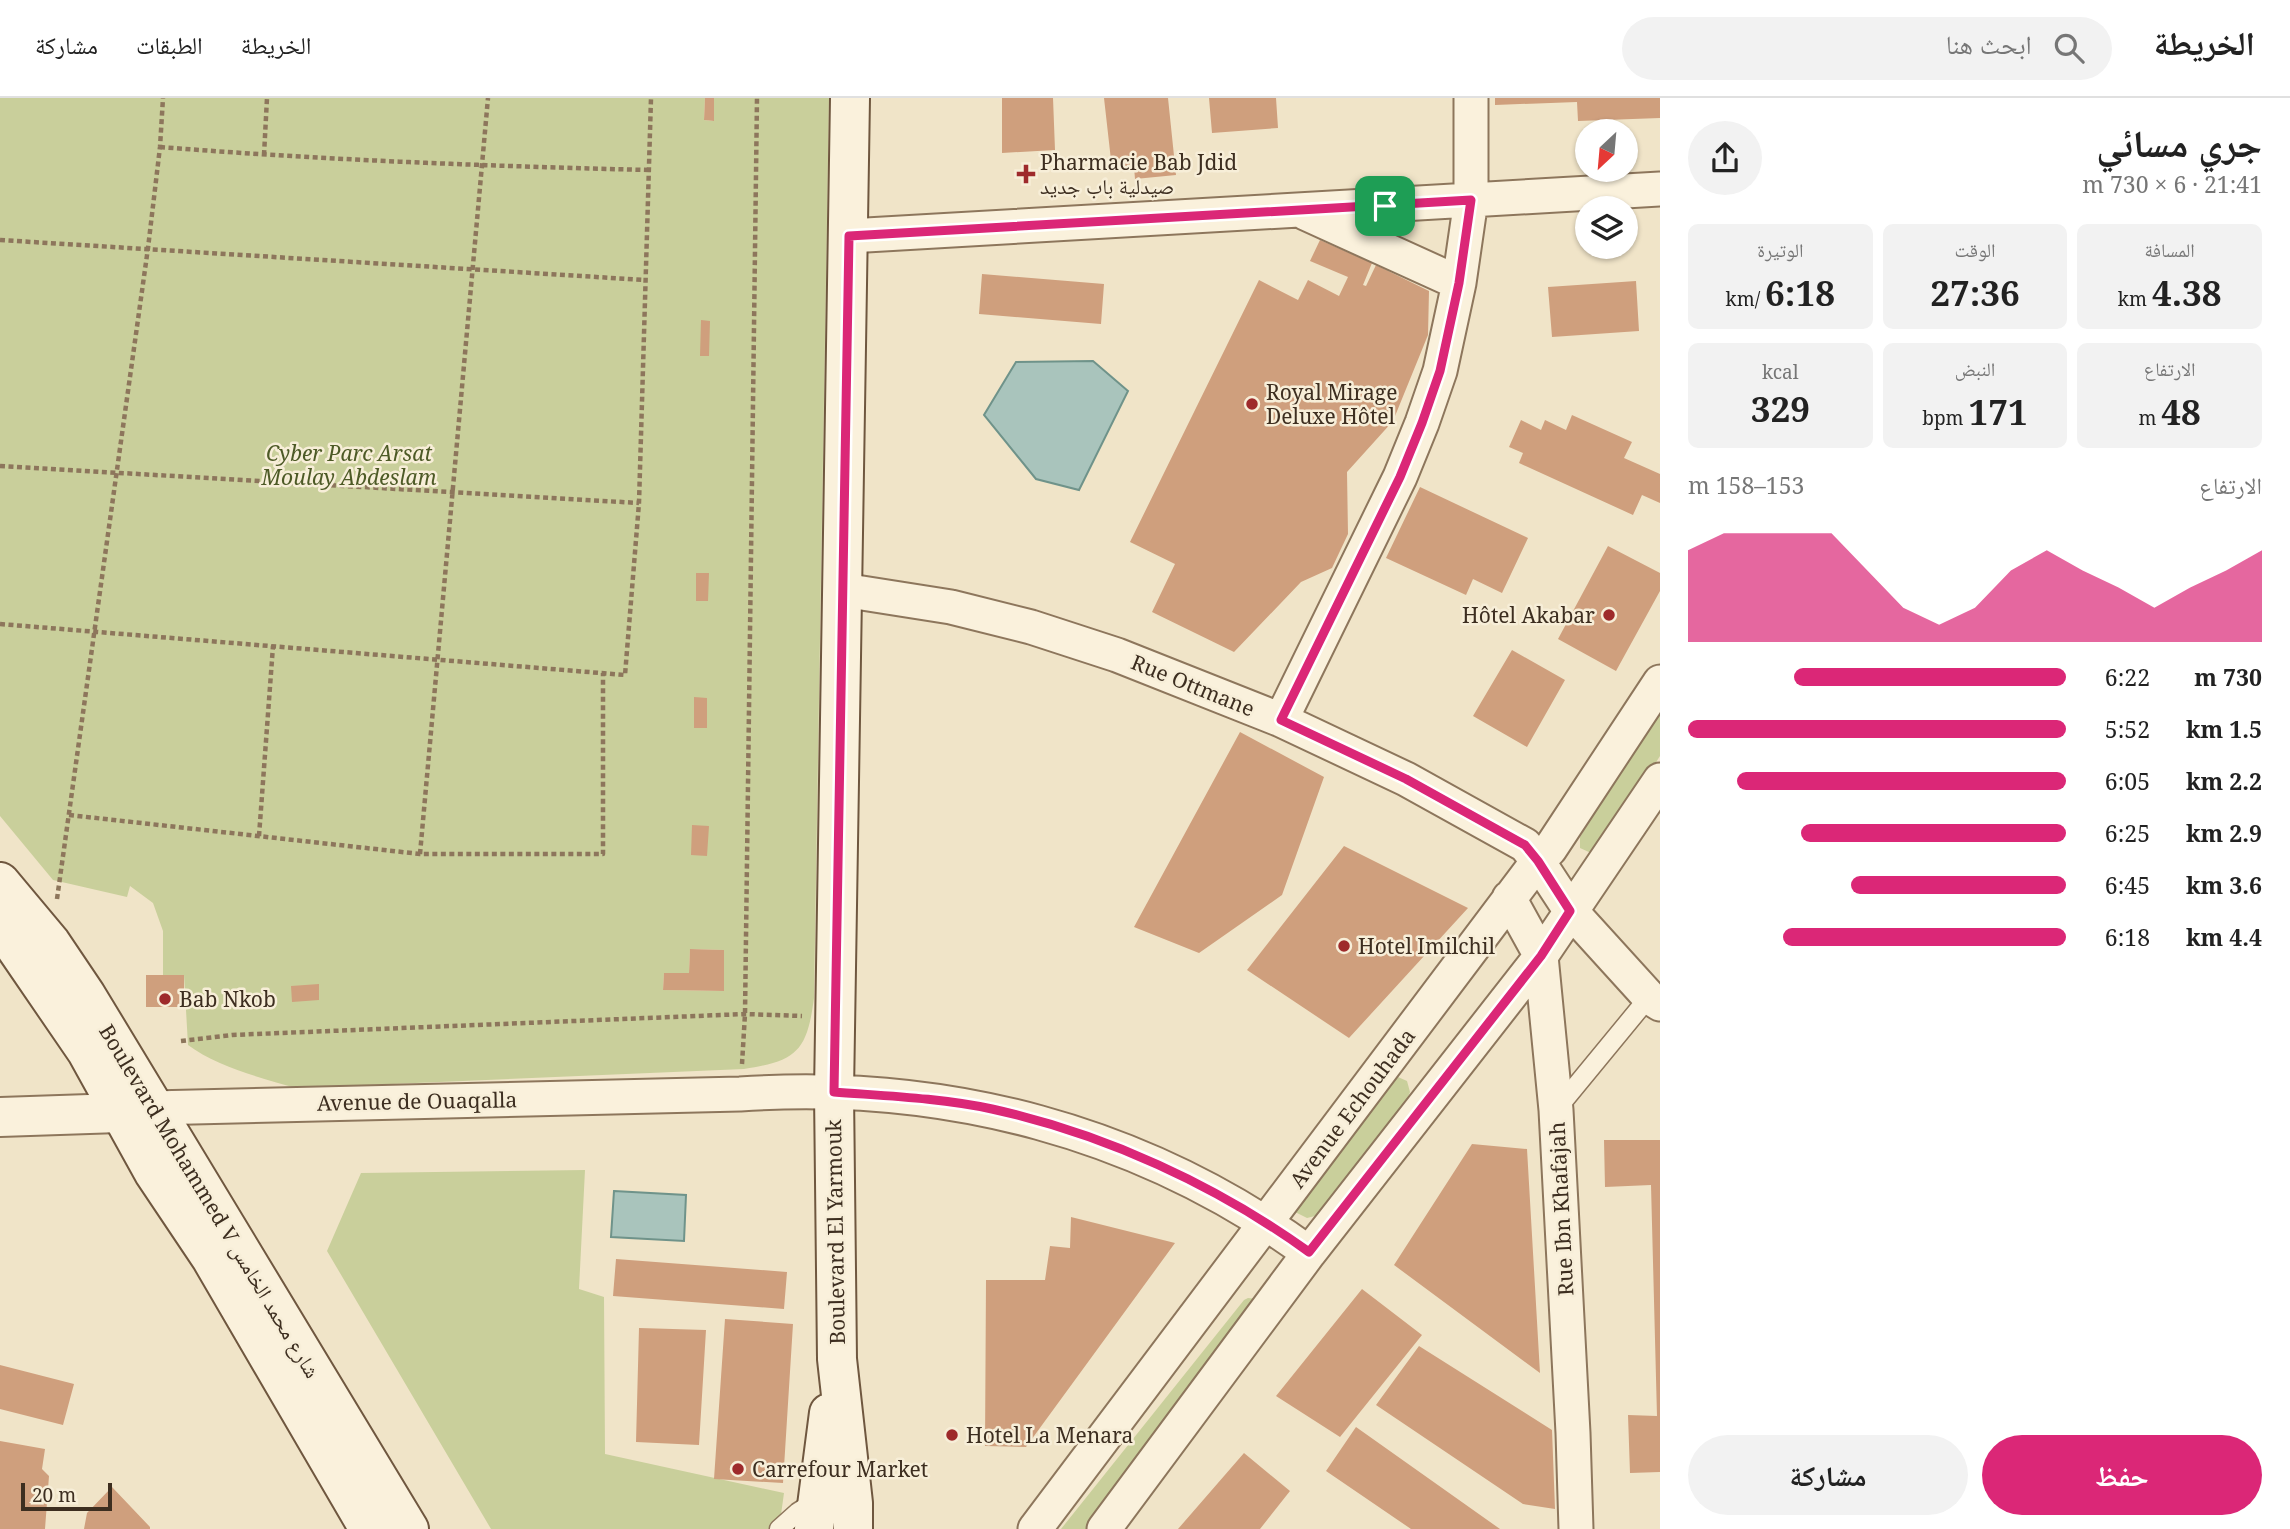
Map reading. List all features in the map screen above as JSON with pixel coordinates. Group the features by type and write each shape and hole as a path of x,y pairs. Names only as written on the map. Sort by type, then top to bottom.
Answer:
{"main road":[{"name":"Boulevard El Yarmouk","path":"850,98 834,1092 837,1359 853,1503 853,1529"},
{"name":"Boulevard Mohammed V شارع محمد الخامس","path":"0,882 51,943 86,995 136,1111 154,1173 211,1258 369,1529"},
{"name":"Boulevard Mohammed V شارع محمد الخامس","path":"0,925 87,1052 136,1111 409,1529"},
{"name":"Avenue de Ouaqalla","path":"0,1117 136,1111"},
{"name":"Boulevard El Yarmouk","path":"816,1514 837,1359"}],"street":[{"path":"1281,720 1400,477 1440,371 1459,283 1471,200 1471,98"},
{"path":"849,236 1660,189"},
{"path":"1299,211 1459,283"},
{"name":"Rue Ottmane","path":"843,590 951,607 1031,626 1117,655 1281,720 1406,779 1525,845 1570,911 1655,1000"},
{"name":"Avenue Echouhada","path":"1035,1529 1538,861 1550,849 1660,682"},
{"path":"1104,1529 1309,1252 1541,956 1660,780"},
{"name":"Rue Ibn Khafajah","path":"1510,898 1541,956 1556,1110 1576,1529"},
{"name":"Avenue de Ouaqalla","path":"136,1111 783,1091 834,1092 965,1105 1065,1128 1156,1164 1267,1222 1309,1252"}],"lane":[{"path":"1556,1110 1655,1000"},
{"path":"779,1529 798,1512 816,1514"}],"path":[{"path":"60,883 148,248 163,98"},
{"path":"264,155 267,98"},
{"path":"420,853 488,98"},
{"path":"0,624 625,675 639,503 651,98"},
{"path":"740,1094 745,1014 757,98"},
{"path":"160,146 264,155 482,166 649,170"},
{"path":"0,240 645,280"},
{"path":"0,466 639,503"},
{"path":"258,836 272,646"},
{"path":"69,815 420,853 603,854 603,673"},
{"path":"181,1041 246,1035 745,1014 835,1017"}],"green space":[{"name":"Cyber Parc Arsat Moulay Abdeslam","path":"0,98 705,98 704,120 713,121 714,98 829,98 814,998 803,1042 788,1057 744,1069 297,1088 240,1071 199,1053 188,1045 184,975 163,975 163,931 153,903 130,886 127,897 53,880 0,816","holes":["690,949 724,950 724,991 663,990 664,973 689,973"]},
{"path":"1660,709 1660,756 1637,792 1591,853 1580,848 1580,837"},
{"path":"1398,1077 1407,1081 1410,1092 1406,1102 1315,1216 1307,1218 1293,1211 1387,1083"},
{"path":"585,1170 579,1289 604,1297 605,1454 784,1493 779,1529 491,1529 327,1251 361,1173"},
{"path":"1258,1299 1093,1529 1061,1529 1244,1300"}],"water":[{"path":"1093,361 1128,391 1079,490 1036,479 984,415 1016,362"},
{"path":"614,1191 686,1195 684,1241 611,1237"}],"building":[{"path":"705,98 714,98 714,121 704,120"},
{"path":"1002,98 1053,98 1055,150 1002,153"},
{"path":"1104,98 1168,98 1176,175 1135,179 1134,167 1112,169"},
{"path":"1209,98 1276,98 1278,128 1212,133"},
{"path":"1495,98 1660,98 1660,118 1578,119 1577,102 1495,105"},
{"path":"1320,240 1372,263 1363,285 1366,286 1376,265 1429,291 1428,335 1393,421 1347,472 1348,534 1332,568 1301,582 1234,652 1152,612 1175,564 1130,542 1259,280 1298,300 1308,280 1339,296 1348,277 1310,261"},
{"path":"982,274 1104,284 1101,324 979,314"},
{"path":"1636,281 1639,331 1552,337 1548,287"},
{"path":"701,320 710,321 709,356 700,356"},
{"path":"1572,415 1632,442 1624,458 1660,474 1660,503 1642,495 1633,515 1519,463 1523,453 1509,447 1521,420 1541,430 1545,420 1566,430"},
{"path":"1420,487 1528,538 1502,593 1473,579 1466,595 1386,558"},
{"name":"Hôtel Akabar","path":"1608,546 1660,573 1660,591 1616,671 1558,639"},
{"path":"696,573 709,573 708,601 696,601"},
{"path":"1512,650 1565,680 1527,747 1473,716"},
{"path":"694,697 707,698 707,728 694,728"},
{"path":"1240,732 1324,777 1282,895 1199,953 1134,927"},
{"path":"692,825 709,826 707,856 691,855"},
{"path":"1344,846 1468,908 1349,1038 1247,970"},
{"path":"690,949 724,950 724,991 663,990 664,973 689,973"},
{"name":"Bab Nkob","path":"146,975 184,975 184,1007 146,1007"},
{"path":"319,984 319,1000 292,1002 291,986"},
{"path":"1604,1140 1660,1140 1660,1472 1630,1473 1628,1415 1657,1416 1651,1185 1605,1187"},
{"path":"1472,1144 1527,1149 1540,1373 1394,1265"},
{"path":"1071,1217 1175,1243 1026,1447 985,1446 986,1280 1045,1280 1050,1246 1070,1248"},
{"path":"616,1259 787,1272 784,1309 613,1296"},
{"path":"1362,1289 1422,1335 1340,1437 1276,1396"},
{"path":"725,1319 793,1324 783,1483 714,1479"},
{"path":"639,1328 706,1330 699,1445 636,1442"},
{"path":"1419,1346 1552,1430 1555,1509 1523,1504 1376,1405"},
{"path":"0,1365 74,1384 63,1425 0,1409"},
{"path":"1356,1427 1500,1529 1411,1529 1326,1471"},
{"path":"0,1441 45,1449 42,1469 49,1476 45,1529 0,1529"},
{"path":"1244,1453 1290,1491 1260,1529 1178,1529"},
{"path":"112,1487 150,1529 84,1529 87,1513"}],"place":[{"name":"Pharmacie Bab Jdid صيدلية باب جديد","path":"1026,174"},
{"name":"Royal Mirage Deluxe Hôtel","path":"1252,404"},
{"name":"Hôtel Akabar","path":"1609,615"},
{"name":"Hotel Imilchil","path":"1344,946"},
{"name":"Bab Nkob","path":"165,999"},
{"name":"Hotel La Menara","path":"952,1435"},
{"name":"Carrefour Market","path":"738,1469"}],"route":[{"path":"1471,200 1459,283 1440,371 1422,423 1400,477 1281,720 1406,779 1525,845 1570,911 1541,956 1309,1252 1267,1222 1156,1164 1065,1128 991,1109 940,1101 834,1092 849,236 1385,206 1471,200"}]}
